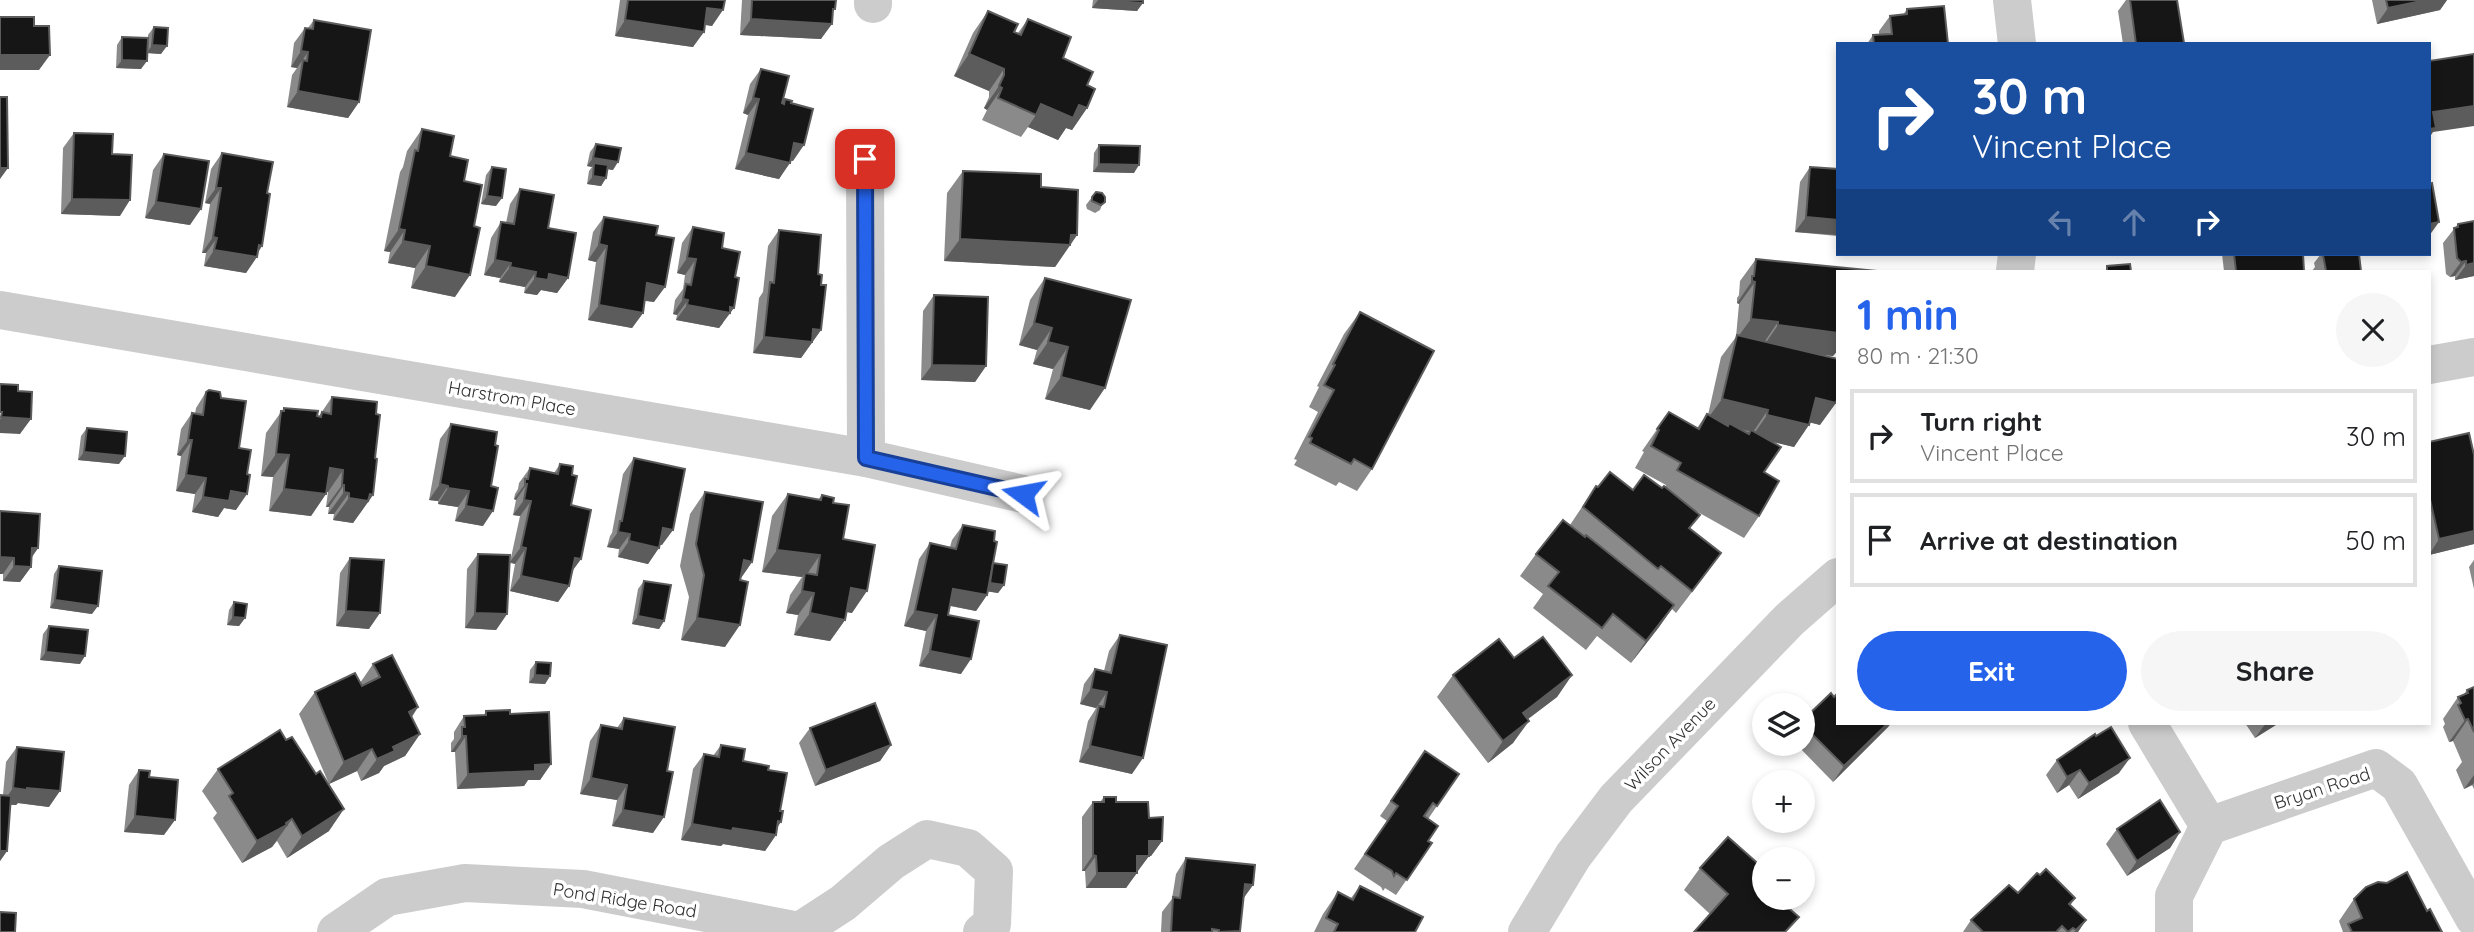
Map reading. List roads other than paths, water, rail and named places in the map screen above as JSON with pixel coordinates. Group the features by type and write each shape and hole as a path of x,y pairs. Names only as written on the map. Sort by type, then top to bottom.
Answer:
{"street":[{"path":"2012,0 2017,42"},
{"path":"865,159 866,458"},
{"name":"Harstrom Place","path":"0,310 866,458 1023,494"},
{"path":"2431,365 2474,357"},
{"name":"Wilson Avenue","path":"1527,932 1573,856 1616,799 1789,620 1836,579"},
{"path":"2148,725 2209,826 2174,896 2174,932"},
{"name":"Bryan Road","path":"2209,826 2376,768 2399,785 2474,918"},
{"name":"Pond Ridge Road","path":"335,932 387,897 465,883 583,889 802,932 843,904 891,862 928,839 968,848 993,872 992,924 982,932"}]}
